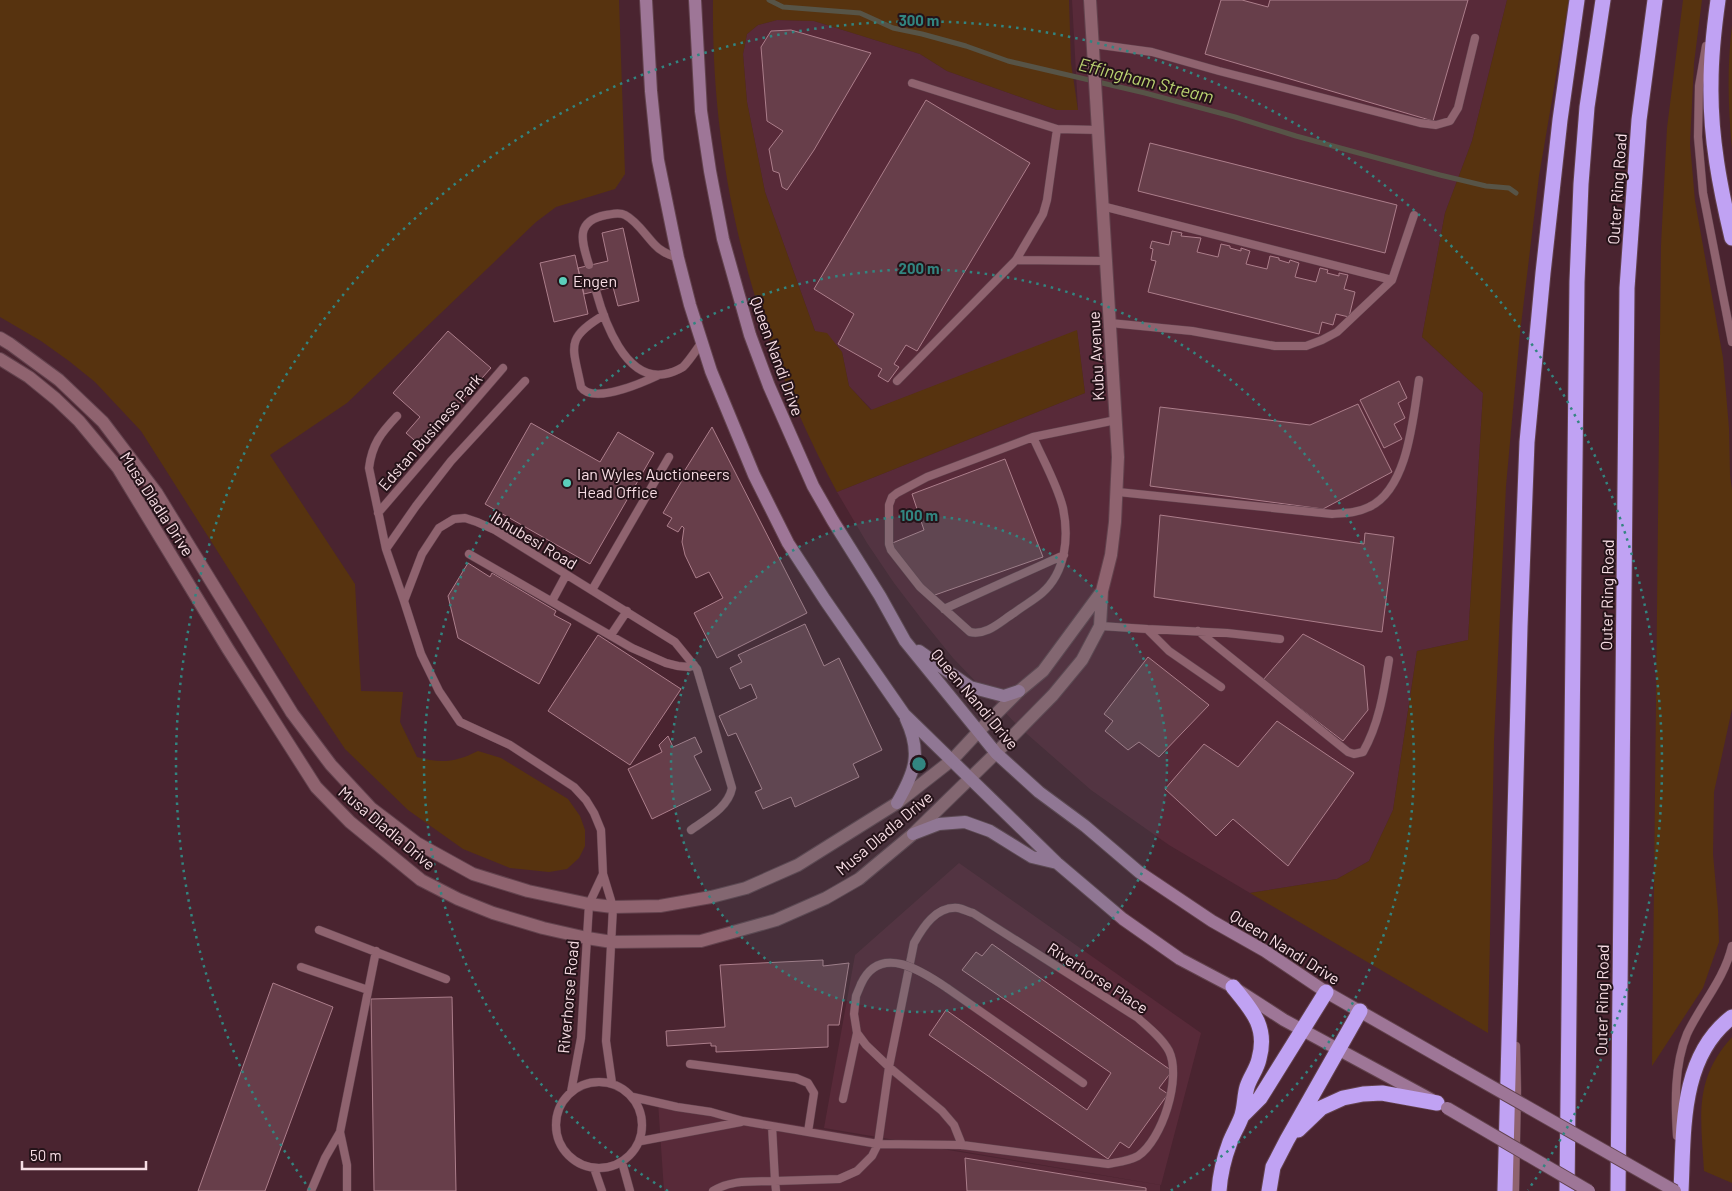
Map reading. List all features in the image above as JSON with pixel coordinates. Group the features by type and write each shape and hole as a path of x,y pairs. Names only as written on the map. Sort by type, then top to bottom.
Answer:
{"highway":[{"path":"1505,1191 1520,626 1528,442 1543,273 1560,120 1577,0"},
{"name":"Outer Ring Road","path":"1567,1191 1577,282 1581,184 1587,107 1603,0"},
{"name":"Outer Ring Road","path":"1618,1191 1627,288 1639,120 1655,0"},
{"path":"1717,0 1710,84 1721,190 1732,238"},
{"path":"1219,1191 1220,1176 1230,1142 1242,1116 1247,1087 1259,1060 1262,1042 1258,1020 1250,1007 1232,987"},
{"path":"1242,1116 1260,1098 1326,992"},
{"path":"1269,1191 1274,1167 1287,1140 1360,1011"},
{"path":"1679,1191 1686,1098 1696,1068 1713,1034 1732,1017"},
{"path":"1287,1140 1321,1108 1343,1098 1382,1093 1442,1105"}],"main road":[{"path":"646,0 654,133 663,187 690,305 721,400 754,475 788,543 904,714 1057,863 1123,919 1180,959 1232,987 1301,1030 1442,1105 1589,1191"},
{"name":"Queen Nandi Drive","path":"695,0 701,111 710,171 724,239 750,335 769,386 813,486 851,553 880,596 905,641 996,753 1039,792 1085,826 1139,872 1212,921 1265,951 1326,992 1679,1191"},
{"path":"905,641 970,687 1004,696 1019,691"},
{"path":"897,803 910,780 915,760 912,733 904,714"},
{"path":"913,834 939,824 965,822 990,831 1032,857 1057,863"}],"street":[{"path":"1090,0 1093,44"},
{"name":"Kubu Avenue","path":"996,753 1053,695 1082,660 1100,626 1102,591 1111,555 1118,492 1118,458 1093,44"},
{"name":"Musa Dladla Drive","path":"0,338 59,380 103,422 156,492 292,713 330,765 371,808 416,843 473,874 528,891 613,907 660,906 711,897 746,888 798,865 897,803 952,760 979,731"},
{"name":"Musa Dladla Drive","path":"0,359 29,377 56,399 118,468 228,649 316,787 356,828 421,880 458,899 543,928 612,942 701,940 776,920 826,898 859,879 913,834 996,753"},
{"name":"Kubu Avenue","path":"979,731 1019,691 1043,671 1102,591"}],"lane":[{"path":"1717,0 1707,38 1699,86 1698,137 1703,193 1732,342"},
{"path":"1093,44 1152,52 1276,86 1420,123 1436,125 1450,121 1458,108 1475,38"},
{"path":"912,83 1057,129 1098,124"},
{"path":"897,381 1016,260 1042,214 1047,200 1057,129"},
{"path":"1102,206 1392,280"},
{"path":"589,265 581,238 586,224 602,216 619,213 632,220 656,247 678,258"},
{"path":"1110,323 1192,331 1275,346 1306,346 1337,332 1392,280 1414,215"},
{"path":"1016,260 1106,261"},
{"path":"596,291 618,346 632,363 645,371 660,375"},
{"path":"604,315 582,330 575,341 574,354 581,387 590,394 603,394 634,387 660,375 670,373 682,367 702,342"},
{"name":"Edstan Business Park","path":"378,513 503,368"},
{"path":"1118,492 1332,514 1358,512 1371,507 1385,494 1398,477 1404,461 1412,426 1419,380"},
{"path":"386,550 416,506 451,461 525,381"},
{"name":"Edstan Business Park","path":"397,416 375,444 370,457 369,468 386,550 404,601"},
{"path":"1033,437 1056,488 1062,507 1065,535 1064,555 1059,572 1043,593 990,629 977,633 970,632 920,587 891,550 889,505 892,497 927,477 1033,437 1116,420"},
{"path":"592,590 669,457"},
{"name":"Ibhubesi Road","path":"404,601 422,554 432,536 439,528 454,519 465,518 495,530 675,642 697,670 704,688 732,788 722,806 691,830"},
{"path":"469,554 632,648 666,663 678,666 694,665"},
{"path":"944,609 1064,555"},
{"path":"552,601 566,575"},
{"path":"404,601 421,654 439,691 460,722 510,745 574,787 586,800 594,813 601,830 603,874 613,907 606,1041 612,1083"},
{"path":"611,635 627,611"},
{"path":"1100,626 1198,631 1280,639"},
{"path":"1147,629 1169,651 1220,687"},
{"path":"1198,631 1348,752 1354,754 1363,752 1370,740 1383,698 1390,660"},
{"path":"589,904 603,874"},
{"name":"Riverhorse Road","path":"589,904 581,1038 571,1092 562,1102 557,1116 556,1130 560,1144 568,1156 580,1164 594,1168"},
{"name":"Riverhorse Place","path":"633,1097 678,1108 711,1112 743,1122 878,1144 962,1144 1108,1164 1137,1156 1154,1140 1172,1093 1173,1064 1169,1052 1161,1039 1138,1018 973,913 958,908 946,910 935,915 925,925 914,943 890,1067 878,1144"},
{"path":"319,930 446,979"},
{"path":"1512,940 1517,1090 1515,1191"},
{"path":"1679,1191 1676,1120 1680,1060 1687,1035 1728,970 1732,946"},
{"path":"311,1191 325,1158 340,1132 376,952"},
{"path":"842,1099 857,1033 854,1014 856,996 869,971 890,963 919,969 1083,1083"},
{"path":"301,967 368,990"},
{"path":"857,1033 866,1045 942,1111 954,1125 962,1144"},
{"path":"690,1064 787,1076 804,1080 814,1093 808,1132"},
{"path":"571,1092 584,1084 598,1081 612,1083 625,1089 633,1097 642,1112 644,1127 640,1141 622,1162 608,1168 594,1168 602,1191"},
{"name":"Riverhorse Place","path":"640,1141 743,1122"},
{"path":"772,1126 776,1191"},
{"path":"340,1132 347,1165 347,1191"},
{"path":"713,1191 725,1184 830,1180 847,1176 866,1163 878,1144"},
{"path":"622,1162 630,1191"},
{"path":"745,1182 745,1191"}],"shaded area":[{"path":"0,0 619,0 625,174 615,189 556,207 536,222 347,403 270,455 355,584 361,691 403,692 400,722 417,757 434,761 448,761 463,758 478,751 501,758 568,799 580,816 585,830 585,846 579,858 567,869 549,872 510,868 463,849 408,810 345,749 141,431 95,382 41,341 0,317"},
{"path":"713,0 1069,0 1071,63 1078,110 1057,110 947,71 920,54 814,21 777,20 758,25 747,34 743,54 747,102 765,192 815,331 827,333 842,352 849,386 871,410 1077,330 1085,393 837,492 808,434 782,374 761,315 743,254 729,192 720,129 714,65"},
{"path":"1072,0 1507,0 1472,141 1445,213 1422,337 1483,393 1468,640 1417,651 1393,810 1369,861 1337,879 1250,893 1169,845 1091,790 1019,727 953,658 894,583 867,543 837,492 1085,393 1077,331 872,410 849,386 842,352 815,331 765,192 747,102 743,54 747,34 758,25 777,20 814,21 920,54 947,71 1057,110 1078,110"},
{"path":"1507,0 1569,0 1539,176 1520,333 1506,486 1494,741 1488,1033 1250,893 1337,879 1369,861 1393,810 1417,651 1468,640 1483,393 1422,337 1445,213 1472,141"},
{"path":"1683,0 1702,0 1694,63 1690,144 1695,201 1723,358 1729,428 1732,490 1732,709 1714,792 1713,854 1719,942 1703,988 1652,1066 1661,245 1667,128"},
{"path":"1732,25 1732,149 1729,56"},
{"path":"959,863 1201,1033 1161,1185 824,1128 855,955"},
{"path":"1732,1037 1732,1183 1704,1171 1701,1116 1705,1084 1711,1068 1719,1053"},
{"path":"658,1102 1160,1185 1160,1191 664,1191"}],"building":[{"path":"1221,0 1242,0 1268,7 1270,0 1468,0 1433,121 1205,54"},
{"path":"791,30 871,53 814,150 787,190 782,187 779,173 773,171 769,149 783,131 767,121 761,47 771,31"},
{"path":"926,100 1030,163 917,351 906,345 894,364 899,367 888,382 878,376 882,369 838,344 854,314 814,289"},
{"path":"1150,143 1397,205 1385,253 1138,191"},
{"path":"623,228 639,301 618,306 613,287 584,294 578,268 608,261 602,233"},
{"path":"1172,231 1182,233 1181,236 1201,238 1197,252 1218,257 1221,244 1241,251 1241,248 1250,251 1246,264 1267,269 1270,256 1289,263 1290,260 1299,263 1295,277 1316,282 1320,268 1328,270 1327,273 1339,276 1339,273 1348,275 1344,289 1355,292 1349,317 1336,314 1333,325 1322,322 1319,334 1148,292 1156,261 1151,260 1153,249 1150,248 1152,241 1169,245"},
{"name":"Engen","path":"575,255 588,314 554,322 540,263"},
{"path":"448,331 491,368 421,446 406,433 420,417 393,393"},
{"path":"1399,381 1407,398 1398,403 1405,418 1394,424 1402,439 1384,448 1360,400"},
{"path":"1358,404 1392,472 1323,509 1150,486 1160,407 1310,425"},
{"name":"Ian Wyles Auctioneers Head Office","path":"531,423 600,462 618,432 654,453 590,564 485,504"},
{"path":"712,427 807,613 717,658 694,613 723,598 709,572 696,578 685,555 682,542 684,528 682,526 678,532 667,526 672,518 663,513 687,472 685,470"},
{"path":"1005,459 1043,557 932,596 890,544 924,530 912,494"},
{"path":"1160,515 1364,544 1365,533 1394,537 1382,632 1154,597"},
{"path":"468,563 490,577 492,573 556,611 554,615 571,624 539,684 458,638 448,596"},
{"path":"805,624 824,666 839,658 882,750 853,764 859,777 795,807 791,797 763,809 755,792 762,789 736,733 728,736 719,716 757,698 751,684 740,689 730,668 742,662 738,655"},
{"path":"1303,634 1364,666 1368,710 1343,741 1263,680"},
{"path":"598,635 681,689 630,765 548,711"},
{"path":"1148,657 1209,705 1159,757 1139,742 1128,750 1105,731 1113,721 1104,714"},
{"path":"1277,721 1354,773 1288,866 1233,819 1216,836 1165,789 1204,744 1238,767"},
{"path":"668,736 673,747 695,737 702,752 694,756 711,790 652,819 628,769 662,752 659,745"},
{"path":"992,944 1172,1071 1159,1088 1168,1094 1129,1148 1120,1142 1108,1159 929,1035 946,1010 1087,1110 1111,1073 962,970 976,952 982,956"},
{"path":"823,960 823,966 849,963 839,1025 828,1025 828,1047 716,1052 716,1046 711,1046 711,1043 667,1046 666,1031 725,1027 720,965"},
{"path":"273,983 333,1007 265,1191 198,1191"},
{"path":"452,997 456,1191 374,1191 371,999"},
{"path":"965,1158 1146,1188 1146,1191 967,1191"}],"waterway":[{"name":"Effingham Stream","path":"769,0 783,7 860,13 893,28 966,46 1008,61 1145,93 1440,175 1486,186 1509,188 1516,193"}],"place":[{"name":"Engen","path":"563,281"},
{"name":"Ian Wyles Auctioneers Head Office","path":"567,483"}]}
